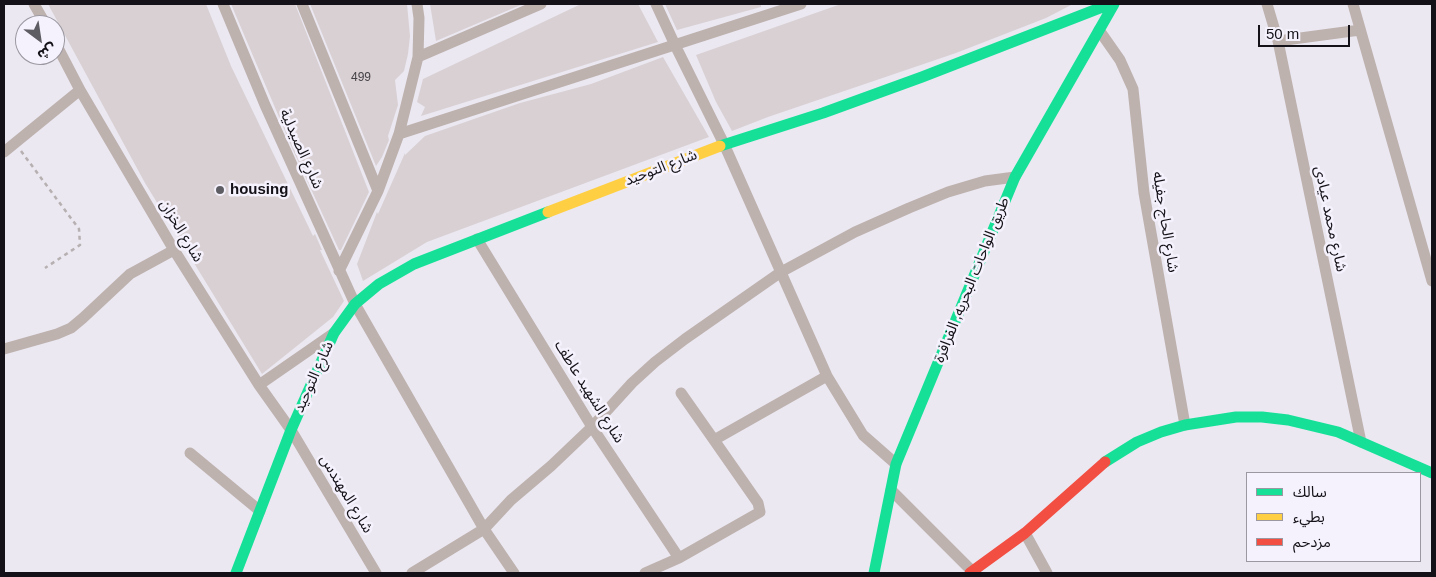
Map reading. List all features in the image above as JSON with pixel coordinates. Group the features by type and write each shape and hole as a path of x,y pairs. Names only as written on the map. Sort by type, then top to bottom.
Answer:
{"main road":[{"name":"شارع التوحيد","path":"236,573 291,430 334,334 355,304 379,284 414,264 724,144 823,113 1110,4"},
{"name":"طريق الواحات البحريه, الفرافرة","path":"874,573 896,464 1015,177 1114,4"},
{"path":"971,572 1025,533 1096,469 1116,454 1137,442 1185,425 1236,417 1270,418 1313,425 1338,432 1432,473"}],"street":[{"path":"34,4 40,15"},
{"name":"شارع الصيدلية","path":"223,4 265,105 355,304 484,529 514,573"},
{"path":"302,4 378,191"},
{"path":"339,271 378,191 399,134 418,57 420,34 418,4"},
{"path":"418,57 541,4"},
{"path":"656,4 724,144 827,376 863,435 896,464"},
{"path":"399,134 801,4"},
{"name":"شارع محمد عيادى","path":"1267,4 1278,41 1362,442"},
{"path":"1353,4 1432,281"},
{"name":"شارع الحاج جفيله","path":"1099,30 1120,60 1134,89 1144,193 1185,425"},
{"path":"1278,41 1360,30"},
{"name":"شارع الخزان","path":"65,61 174,250 259,385 291,430"},
{"path":"4,152 80,90"},
{"path":"412,573 484,529 511,500 551,466 592,427 632,383 655,362 781,272 855,232 948,192 985,181 1015,177"},
{"name":"شارع الشهيد عاطف","path":"477,239 592,427 679,558"},
{"path":"4,349 57,334 71,328 130,274 174,250"},
{"path":"259,385 334,334"},
{"path":"714,440 827,376"},
{"path":"645,573 665,569 679,558 760,512 758,503 681,393"},
{"name":"شارع المهندس","path":"291,430 376,573"},
{"path":"190,453 260,511"},
{"path":"891,490 971,572"},
{"path":"1025,533 1046,573"}],"path":[{"path":"14,142 79,229 80,245 45,268"}],"building":[{"name":"housing","path":"48,4 206,4 231,66 313,236 315,234 322,250 320,250 344,301 333,317 262,374 145,183 65,35 65,15 54,15"},
{"name":"housing","path":"231,4 295,4 369,192 341,250 339,250 293,150"},
{"path":"310,4 407,4 410,36 408,54 404,71 395,80 398,105 388,136 389,140 376,166"},
{"path":"430,4 523,4 436,41"},
{"path":"581,4 638,4 658,42 421,116 425,107 417,102 423,79"},
{"path":"665,4 761,4 761,7 677,30"},
{"path":"841,4 1073,4 1046,18 956,53 732,131 716,102 696,55"},
{"path":"663,57 709,137 427,242 363,281 357,264 377,212 378,214 405,153 405,155 425,136 520,103 591,84"}],"traffic: fast":[{"path":"720,146 823,113 922,77 1110,4"},
{"path":"874,573 896,464 1015,177 1114,4"},
{"path":"236,573 291,430 334,333 355,304 379,284 414,264 548,212"},
{"path":"1105,462 1137,442 1185,425 1236,417 1262,417 1288,420 1338,432 1432,473"}],"traffic: slow":[{"path":"548,212 720,146"}],"traffic: jam":[{"path":"970,573 1025,533 1105,462"}],"place":[{"name":"housing","path":"220,190"}]}
